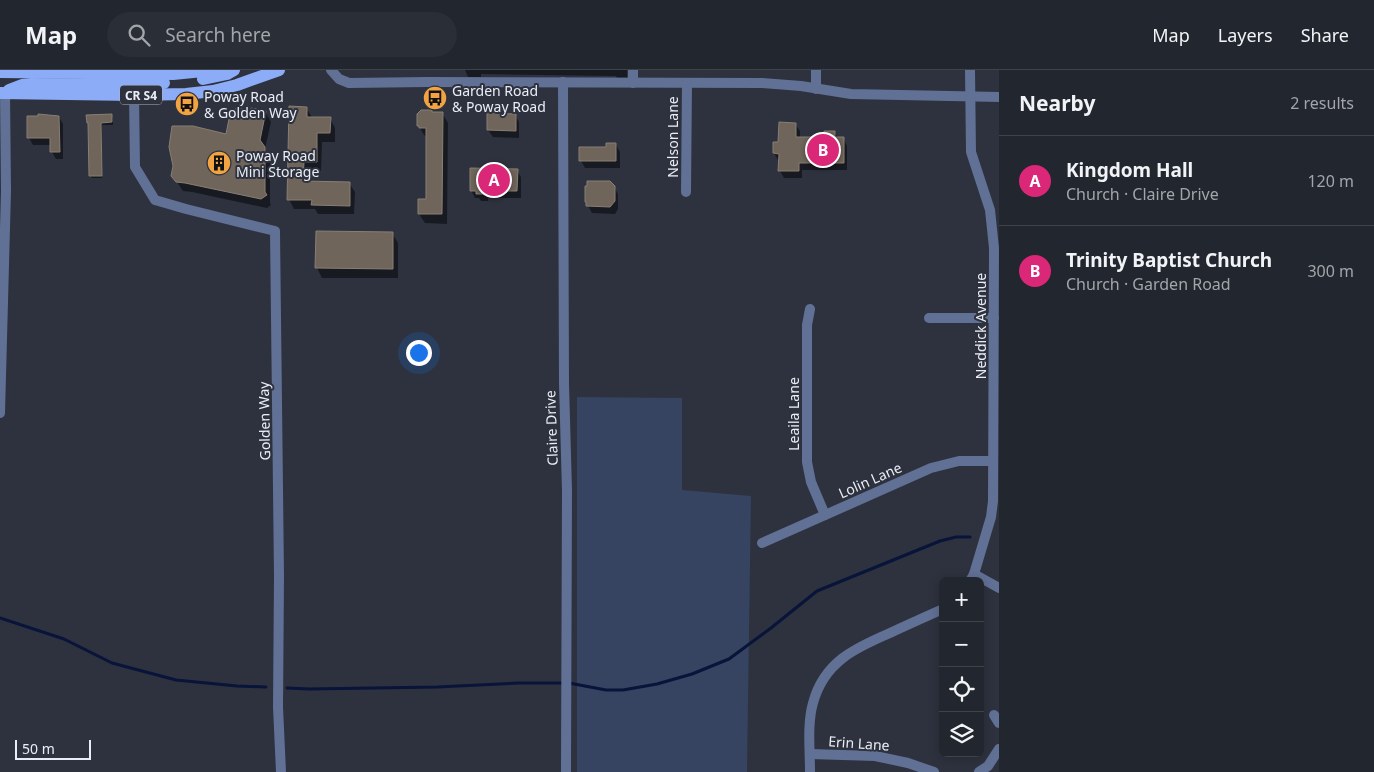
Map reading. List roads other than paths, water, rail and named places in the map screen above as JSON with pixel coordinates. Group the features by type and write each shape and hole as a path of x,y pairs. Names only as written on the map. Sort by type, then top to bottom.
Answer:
{"main road":[{"name":"CR S4","path":"0,72 134,72 173,74 213,70"},
{"path":"134,95 136,86 140,84 204,79 227,74 234,70"},
{"name":"CR S4","path":"3,93 173,95 237,85 279,70"},
{"path":"3,93 22,85 124,85 133,79 134,72"}],"street":[{"path":"331,70 339,79 349,83 563,82 768,84 851,94 999,97"},
{"path":"633,70 634,83"},
{"path":"816,70 816,89"},
{"name":"Neddick Avenue","path":"970,70 971,152 990,210 994,248 993,501 991,517 972,577"},
{"name":"Claire Drive","path":"563,82 564,384 567,491 566,772"},
{"name":"Nelson Lane","path":"686,192 687,83"},
{"path":"0,413 6,191 3,93"},
{"name":"Golden Way","path":"134,95 135,167 155,200 275,231 279,576 278,707 281,772"},
{"name":"Leaila Lane","path":"810,309 807,325 806,456 808,473 825,515"},
{"path":"929,318 994,318"},
{"name":"Lolin Lane","path":"762,543 931,468 959,461 994,461"},
{"path":"984,582 999,588"},
{"path":"810,772 810,714 820,684 835,664 861,645 939,611"},
{"path":"979,772 988,766 999,749"},
{"name":"Erin Lane","path":"810,754 874,756 908,762 934,772"}],"waterway":[{"path":"569,683 606,690 623,690 657,684 692,674 729,659 817,591 940,541 956,537 970,537"},
{"path":"0,618 64,639 112,663 176,680 266,687"},
{"path":"287,688 437,687 561,683"}],"place":[{"name":"Garden Road & Poway Road","path":"435,98"},
{"name":"Poway Road & Golden Way","path":"187,104"},
{"name":"Trinity Baptist Church","path":"823,150"},
{"name":"Poway Road Mini Storage","path":"219,163"},
{"name":"Kingdom Hall","path":"494,180"}]}
